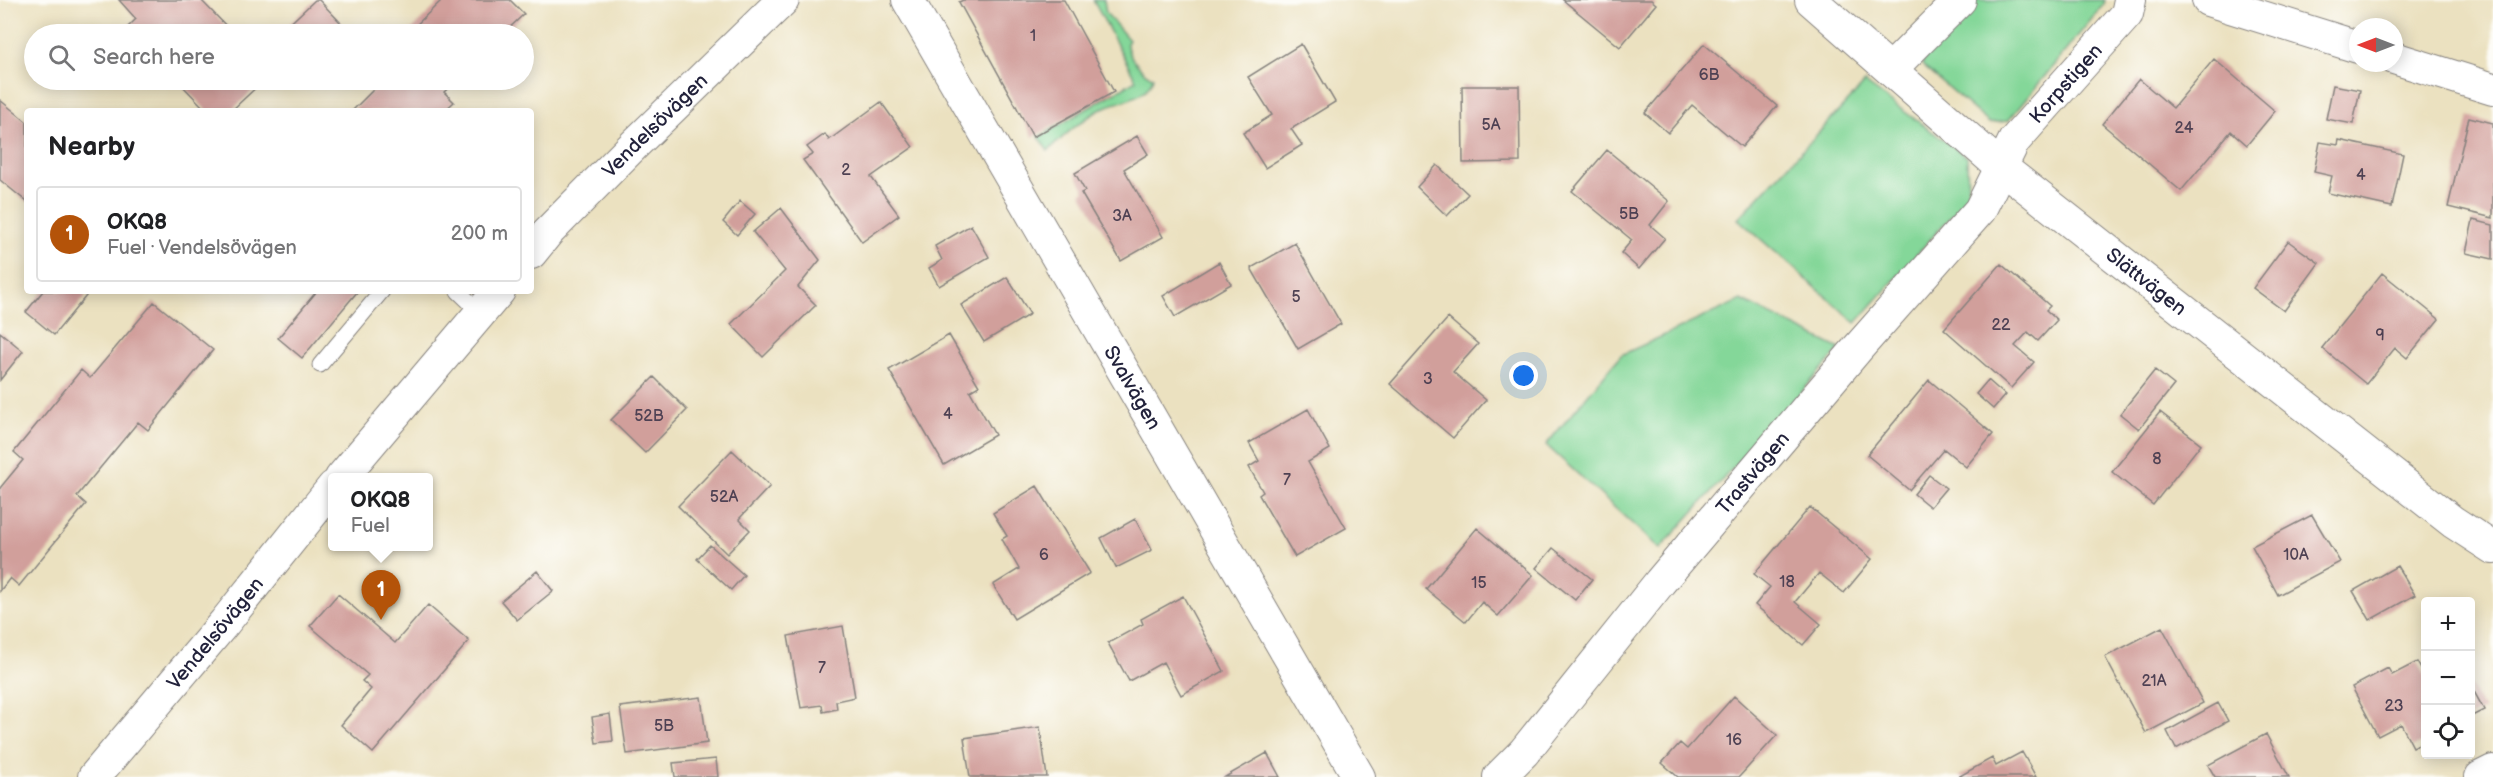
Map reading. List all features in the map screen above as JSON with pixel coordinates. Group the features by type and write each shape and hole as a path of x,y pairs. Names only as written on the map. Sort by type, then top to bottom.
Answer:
{"street":[{"name":"Vendelsövägen","path":"534,249 548,232 627,152 783,0"},
{"name":"Svalvägen","path":"908,0 1359,777"},
{"name":"Slättvägen","path":"1811,0 2001,167 2453,522 2493,548"},
{"path":"1891,69 1960,0"},
{"name":"Korpstigen","path":"2001,167 2014,141 2127,14 2130,0"},
{"path":"2208,0 2349,44"},
{"path":"2403,61 2493,89"},
{"name":"Trastvägen","path":"1499,777 1524,752 1660,582 1850,357 1980,210 2001,167"},
{"path":"344,473 490,302"},
{"name":"Vendelsövägen","path":"94,777 225,622 328,493"},
{"path":"2481,777 2493,771"}],"lane":[{"path":"320,365 379,294"},
{"path":"467,294 490,302"}],"green space":[{"path":"1093,0 1104,0 1106,13 1129,40 1127,47 1132,58 1153,77 1151,84 1141,93 1108,106 1083,120 1048,151 1039,137 1136,80"},
{"path":"1975,0 2105,0 2008,121 1989,123 1922,65 1934,38"},
{"path":"1865,83 1967,157 1968,197 1856,323 1738,219"},
{"path":"1741,300 1840,349 1660,549 1546,445 1621,355"}],"building":[{"path":"119,0 201,0 224,24 131,24 136,19"},
{"path":"315,0 319,0 341,23 340,24 290,24"},
{"path":"442,0 510,0 524,14 514,24 417,24"},
{"path":"963,0 1064,0 1114,92 1033,137 959,2"},
{"path":"1563,0 1651,0 1656,4 1620,47"},
{"path":"1301,44 1335,102 1291,129 1302,145 1265,168 1243,133 1272,115 1248,77"},
{"path":"1704,44 1777,106 1742,147 1692,105 1668,133 1645,113"},
{"path":"2214,59 2275,111 2247,145 2231,131 2181,191 2102,124 2139,79 2173,108"},
{"path":"2333,85 2360,90 2353,124 2326,119"},
{"path":"1462,86 1519,86 1520,162 1463,163"},
{"path":"187,90 253,90 234,108 204,108"},
{"path":"373,90 446,90 444,92 454,102 447,108 355,108"},
{"path":"0,100 24,120 24,200 0,180"},
{"path":"881,102 913,147 871,177 899,215 862,242 803,160 813,154 807,147 825,134 829,140"},
{"path":"2469,117 2493,123 2493,218 2448,207"},
{"path":"1137,136 1148,154 1124,169 1163,237 1121,261 1081,193 1085,191 1075,173"},
{"path":"2339,140 2403,154 2392,207 2328,193 2332,176 2314,172 2320,142 2338,145"},
{"path":"1607,150 1669,201 1650,225 1665,238 1639,269 1621,253 1632,240 1572,191"},
{"path":"1437,165 1468,194 1447,216 1417,187"},
{"path":"740,201 755,214 737,235 723,222"},
{"path":"781,208 820,260 798,287 816,305 763,357 731,324 785,271 753,232"},
{"path":"2473,220 2493,225 2493,259 2466,253"},
{"path":"971,225 989,257 939,286 929,268 942,260 935,246"},
{"path":"2288,241 2319,263 2284,311 2253,288"},
{"path":"1295,243 1341,324 1298,349 1251,268"},
{"path":"1219,262 1231,284 1175,317 1163,296"},
{"path":"2001,264 2050,306 2046,310 2057,320 2038,341 2028,332 2015,346 2034,362 2011,388 1944,329"},
{"path":"2382,273 2439,319 2407,358 2395,348 2366,384 2322,348"},
{"path":"1007,277 1030,314 984,342 961,305"},
{"path":"41,294 84,294 86,296 54,335 26,312"},
{"path":"315,294 355,294 302,358 278,338"},
{"path":"154,302 213,350 148,430 138,422 77,496 86,504 19,586 10,578 0,591 0,488 23,460 14,452 81,370 90,378"},
{"path":"1448,318 1478,344 1453,372 1486,400 1453,438 1390,384"},
{"path":"0,332 23,351 0,380"},
{"path":"949,335 979,386 970,391 995,435 944,465 889,370"},
{"path":"2155,370 2174,385 2139,429 2120,414"},
{"path":"654,377 687,410 645,453 611,420"},
{"path":"1929,380 1993,434 1966,467 1944,449 1909,490 1867,455"},
{"path":"1988,380 2005,395 1993,409 1976,394"},
{"path":"1308,409 1330,449 1308,462 1346,528 1295,557 1259,495 1263,492 1249,467 1259,461 1249,443"},
{"path":"2160,412 2201,444 2153,505 2112,472"},
{"path":"732,450 770,486 739,519 750,530 727,554 678,506"},
{"path":"1929,475 1946,488 1930,507 1914,494"},
{"path":"1037,486 1090,573 1014,619 993,585 1019,569 1002,539 1007,536 993,513"},
{"path":"1810,507 1872,559 1844,593 1819,573 1795,602 1821,624 1803,645 1755,605 1770,587 1754,574"},
{"path":"2312,515 2340,562 2278,595 2252,546"},
{"path":"1135,519 1152,550 1116,568 1101,538"},
{"path":"1477,528 1533,575 1498,616 1482,602 1466,622 1426,589"},
{"path":"710,545 744,575 731,590 697,559"},
{"path":"1553,548 1592,579 1575,600 1536,568"},
{"path":"2397,566 2415,595 2370,620 2353,591"},
{"path":"537,571 553,591 517,620 501,601"},
{"path":"338,594 395,643 428,605 469,641 373,753 341,725 371,689 362,681 368,675 310,626"},
{"path":"1183,596 1224,671 1181,695 1163,662 1129,681 1108,643 1143,624 1141,619"},
{"path":"843,626 855,697 836,701 837,709 823,712 822,705 801,708 788,636"},
{"path":"2162,627 2203,703 2146,733 2105,657"},
{"path":"2417,662 2421,669 2421,743 2413,747 2401,724 2378,736 2352,687 2388,668 2392,675"},
{"path":"2475,693 2484,710 2475,714"},
{"path":"1734,696 1777,735 1739,777 1678,777 1662,763 1680,743 1687,749"},
{"path":"701,697 707,743 627,754 620,707"},
{"path":"2218,703 2228,721 2176,749 2167,731"},
{"path":"610,714 613,741 596,743 592,717"},
{"path":"1040,727 1047,777 970,777 964,738"},
{"path":"2266,734 2289,777 2215,777 2208,765"},
{"path":"2022,752 2036,777 1958,777 1992,758 1996,766"},
{"path":"1267,753 1280,777 1225,777"},
{"path":"716,759 718,777 675,777 673,763"}],"place":[{"name":"OKQ8","path":"381,620"}]}
